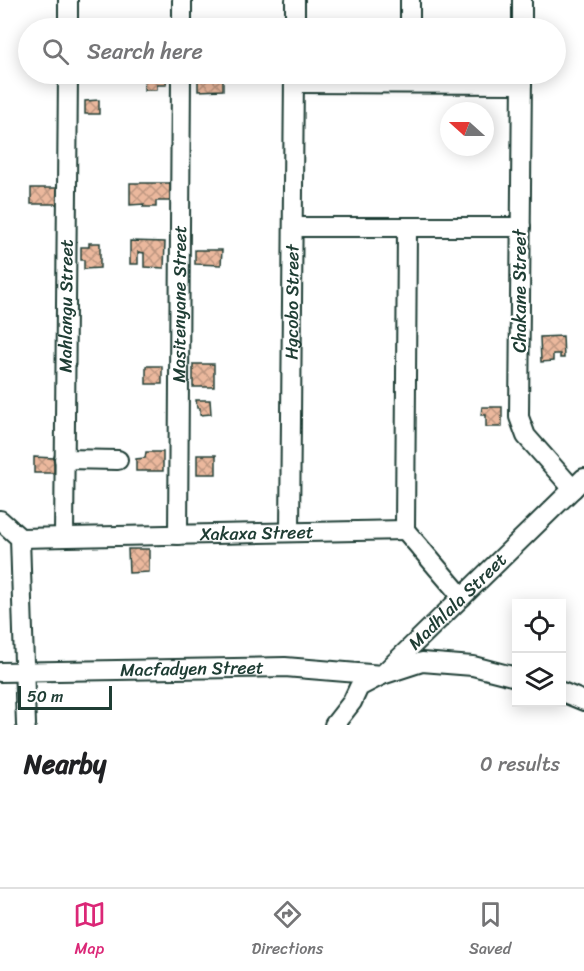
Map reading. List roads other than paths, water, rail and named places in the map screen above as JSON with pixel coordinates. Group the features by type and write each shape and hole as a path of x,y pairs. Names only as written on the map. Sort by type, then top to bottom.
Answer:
{"street":[{"path":"68,0 68,18"},
{"path":"182,0 182,18"},
{"path":"295,0 295,18"},
{"path":"410,0 410,18"},
{"path":"522,0 522,18"},
{"name":"Mahlangu Street","path":"64,537 68,84"},
{"name":"Masitenyane Street","path":"178,535 181,84"},
{"name":"Hgcobo Street","path":"290,532 294,84"},
{"name":"Chakane Street","path":"522,84 519,417 526,436 580,485"},
{"path":"293,227 521,227"},
{"path":"407,227 405,530 462,597"},
{"path":"64,459 118,460"},
{"name":"Madhlala Street","path":"334,725 352,702 359,687 382,675 580,485"},
{"path":"0,520 20,538 26,725"},
{"name":"Xakaxa Street","path":"20,538 405,530"},
{"path":"382,675 422,662 472,666 512,675"},
{"name":"Macfadyen Street","path":"0,672 285,667 382,675"},
{"path":"566,694 584,701"}]}
